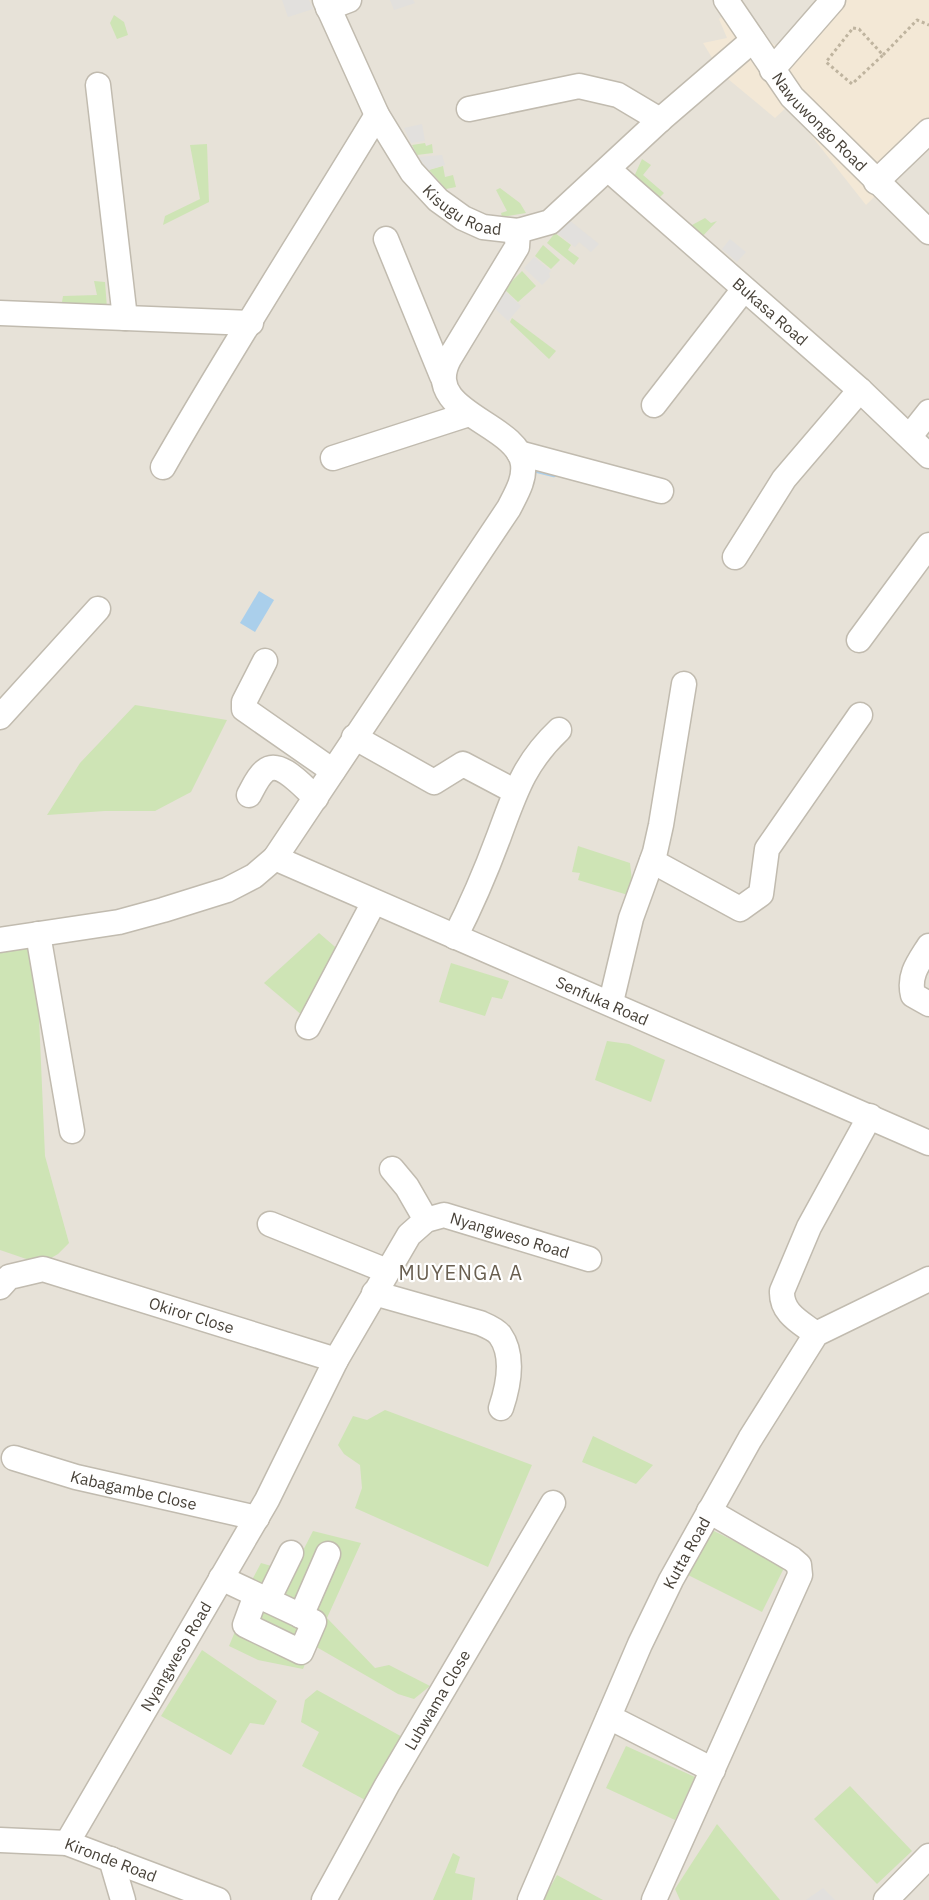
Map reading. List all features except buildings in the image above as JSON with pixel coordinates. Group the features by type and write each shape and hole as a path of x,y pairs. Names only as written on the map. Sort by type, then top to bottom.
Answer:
{"street":[{"name":"Nawuwongo Road","path":"726,0 792,97 929,232"},
{"path":"772,70 833,0"},
{"name":"Kisugu Road","path":"334,3 377,115 412,172 438,200 463,218 483,227 518,231 550,222 660,120 753,40"},
{"path":"98,86 125,318"},
{"path":"470,109 579,86 618,95 660,120"},
{"path":"163,467 217,372 251,323 377,115"},
{"path":"876,182 929,131"},
{"name":"Bukasa Road","path":"608,169 860,390 929,456"},
{"path":"442,376 449,359 517,247 518,231"},
{"path":"386,239 447,391 469,414 519,453 661,491"},
{"path":"654,405 744,289"},
{"path":"0,313 251,323"},
{"path":"735,557 784,479 860,390"},
{"path":"910,436 929,412"},
{"path":"333,458 469,414"},
{"path":"0,940 119,922 195,900 227,890 254,876 275,858 509,508 520,487 523,473 519,453"},
{"path":"859,640 929,545"},
{"path":"0,717 98,609"},
{"path":"265,661 244,702 244,709 333,771"},
{"path":"611,1002 631,918 652,861 667,799 684,684"},
{"path":"652,861 740,909 761,894 767,849 860,715"},
{"path":"455,937 474,900 514,791 541,747 559,730"},
{"path":"354,737 434,782 463,764 514,791"},
{"path":"249,795 265,770 273,767 281,769 316,798"},
{"name":"Senfuka Road","path":"275,858 611,1002 929,1143"},
{"path":"308,1027 374,902"},
{"path":"38,934 72,1131"},
{"path":"929,946 913,972 910,984 913,995 929,1004"},
{"path":"870,1116 809,1227 782,1291 786,1310 816,1334 929,1279"},
{"path":"392,1169 407,1187 426,1220"},
{"name":"Nyangweso Road","path":"67,1843 257,1518 336,1360 409,1235 426,1220 444,1215 590,1259"},
{"path":"270,1224 387,1271"},
{"name":"Okiror Close","path":"0,1287 9,1277 43,1269 336,1360"},
{"path":"375,1293 480,1323 495,1331 502,1340 508,1367 509,1385 501,1408"},
{"name":"Kutta Road","path":"530,1900 671,1580 709,1511 816,1334"},
{"name":"Kabagambe Close","path":"14,1458 97,1482 257,1518"},
{"name":"Lubwama Close","path":"324,1900 387,1785 553,1503"},
{"path":"654,1900 801,1570 792,1559 709,1511"},
{"path":"221,1578 262,1598 314,1622 301,1652 244,1626 262,1598 291,1552"},
{"path":"301,1616 328,1554"},
{"path":"609,1717 713,1770"},
{"name":"Kironde Road","path":"0,1840 67,1843 218,1900"},
{"path":"886,1900 929,1856"},
{"path":"111,1859 123,1900"}],"path":[{"path":"883,55 856,27 826,62 852,84 883,55 917,20 929,25"}],"shaded area":[{"path":"0,0 929,0 929,1900 0,1900"},
{"path":"282,0 309,0 313,9 288,17"},
{"path":"390,0 413,0 415,3 394,10"},
{"path":"838,0 929,0 929,143 866,205 788,106 775,118 722,74 703,43 727,38 719,19 738,1 760,34 789,56"},
{"path":"422,124 425,141 411,143 404,128"},
{"path":"442,155 445,165 428,170 418,157"},
{"path":"569,220 599,244 591,252 579,242 575,247 556,232"},
{"path":"730,239 746,252 737,262 722,249"},
{"path":"534,257 551,271 550,277 542,285 524,268"},
{"path":"504,290 521,306 508,321 490,304"},
{"path":"823,1888 835,1900 806,1900"}],"green space":[{"path":"114,15 124,22 128,35 117,39 110,23"},
{"path":"425,143 426,146 432,144 433,153 417,155 412,145"},
{"path":"207,144 209,202 163,225 165,216 200,199 190,145"},
{"path":"642,159 651,165 643,175 664,193 657,200 633,179"},
{"path":"443,166 445,177 453,175 456,187 446,189 429,170"},
{"path":"500,188 520,203 526,213 502,217 501,213 507,211 496,190"},
{"path":"705,218 711,223 717,221 700,239 693,233 692,225"},
{"path":"555,233 571,245 568,250 579,258 574,265 547,243"},
{"path":"543,245 560,260 551,269 535,256"},
{"path":"522,271 536,286 518,302 504,289"},
{"path":"94,281 105,282 107,308 61,308 63,296 97,295"},
{"path":"512,318 556,351 549,359 510,322"},
{"path":"135,705 227,720 191,792 155,811 105,811 47,815 80,763"},
{"path":"578,846 630,863 632,881 628,895 578,880 580,873 572,872"},
{"path":"319,933 341,952 303,1016 264,983"},
{"path":"36,947 45,1156 69,1243 58,1254 41,1264 0,1250 0,952"},
{"path":"451,963 509,981 502,999 492,997 485,1016 439,1002"},
{"path":"607,1041 629,1044 665,1060 651,1102 595,1080"},
{"path":"385,1410 532,1465 488,1567 355,1508 362,1488 360,1465 344,1454 338,1445 353,1416 367,1420"},
{"path":"593,1436 653,1465 636,1484 582,1462"},
{"path":"706,1527 785,1566 762,1612 684,1573"},
{"path":"313,1531 361,1543 327,1618 375,1668 389,1665 430,1686 414,1699 398,1694 313,1645 303,1669 258,1660 229,1646 239,1622 245,1593 261,1563 292,1572"},
{"path":"202,1650 277,1701 264,1725 250,1723 231,1755 161,1716"},
{"path":"317,1690 406,1739 367,1801 302,1766 319,1732 301,1722 305,1700"},
{"path":"626,1746 695,1777 675,1820 606,1788"},
{"path":"850,1786 912,1851 877,1884 814,1819"},
{"path":"717,1824 780,1900 680,1900 675,1889"},
{"path":"453,1853 460,1857 455,1873 475,1878 472,1900 433,1900"},
{"path":"557,1875 603,1900 543,1900"}],"water":[{"path":"259,591 274,600 255,632 240,623"}],"waterway":[{"path":"530,469 554,475"}],"district":[{"name":"MUYENGA A","path":"461,1273"}]}
